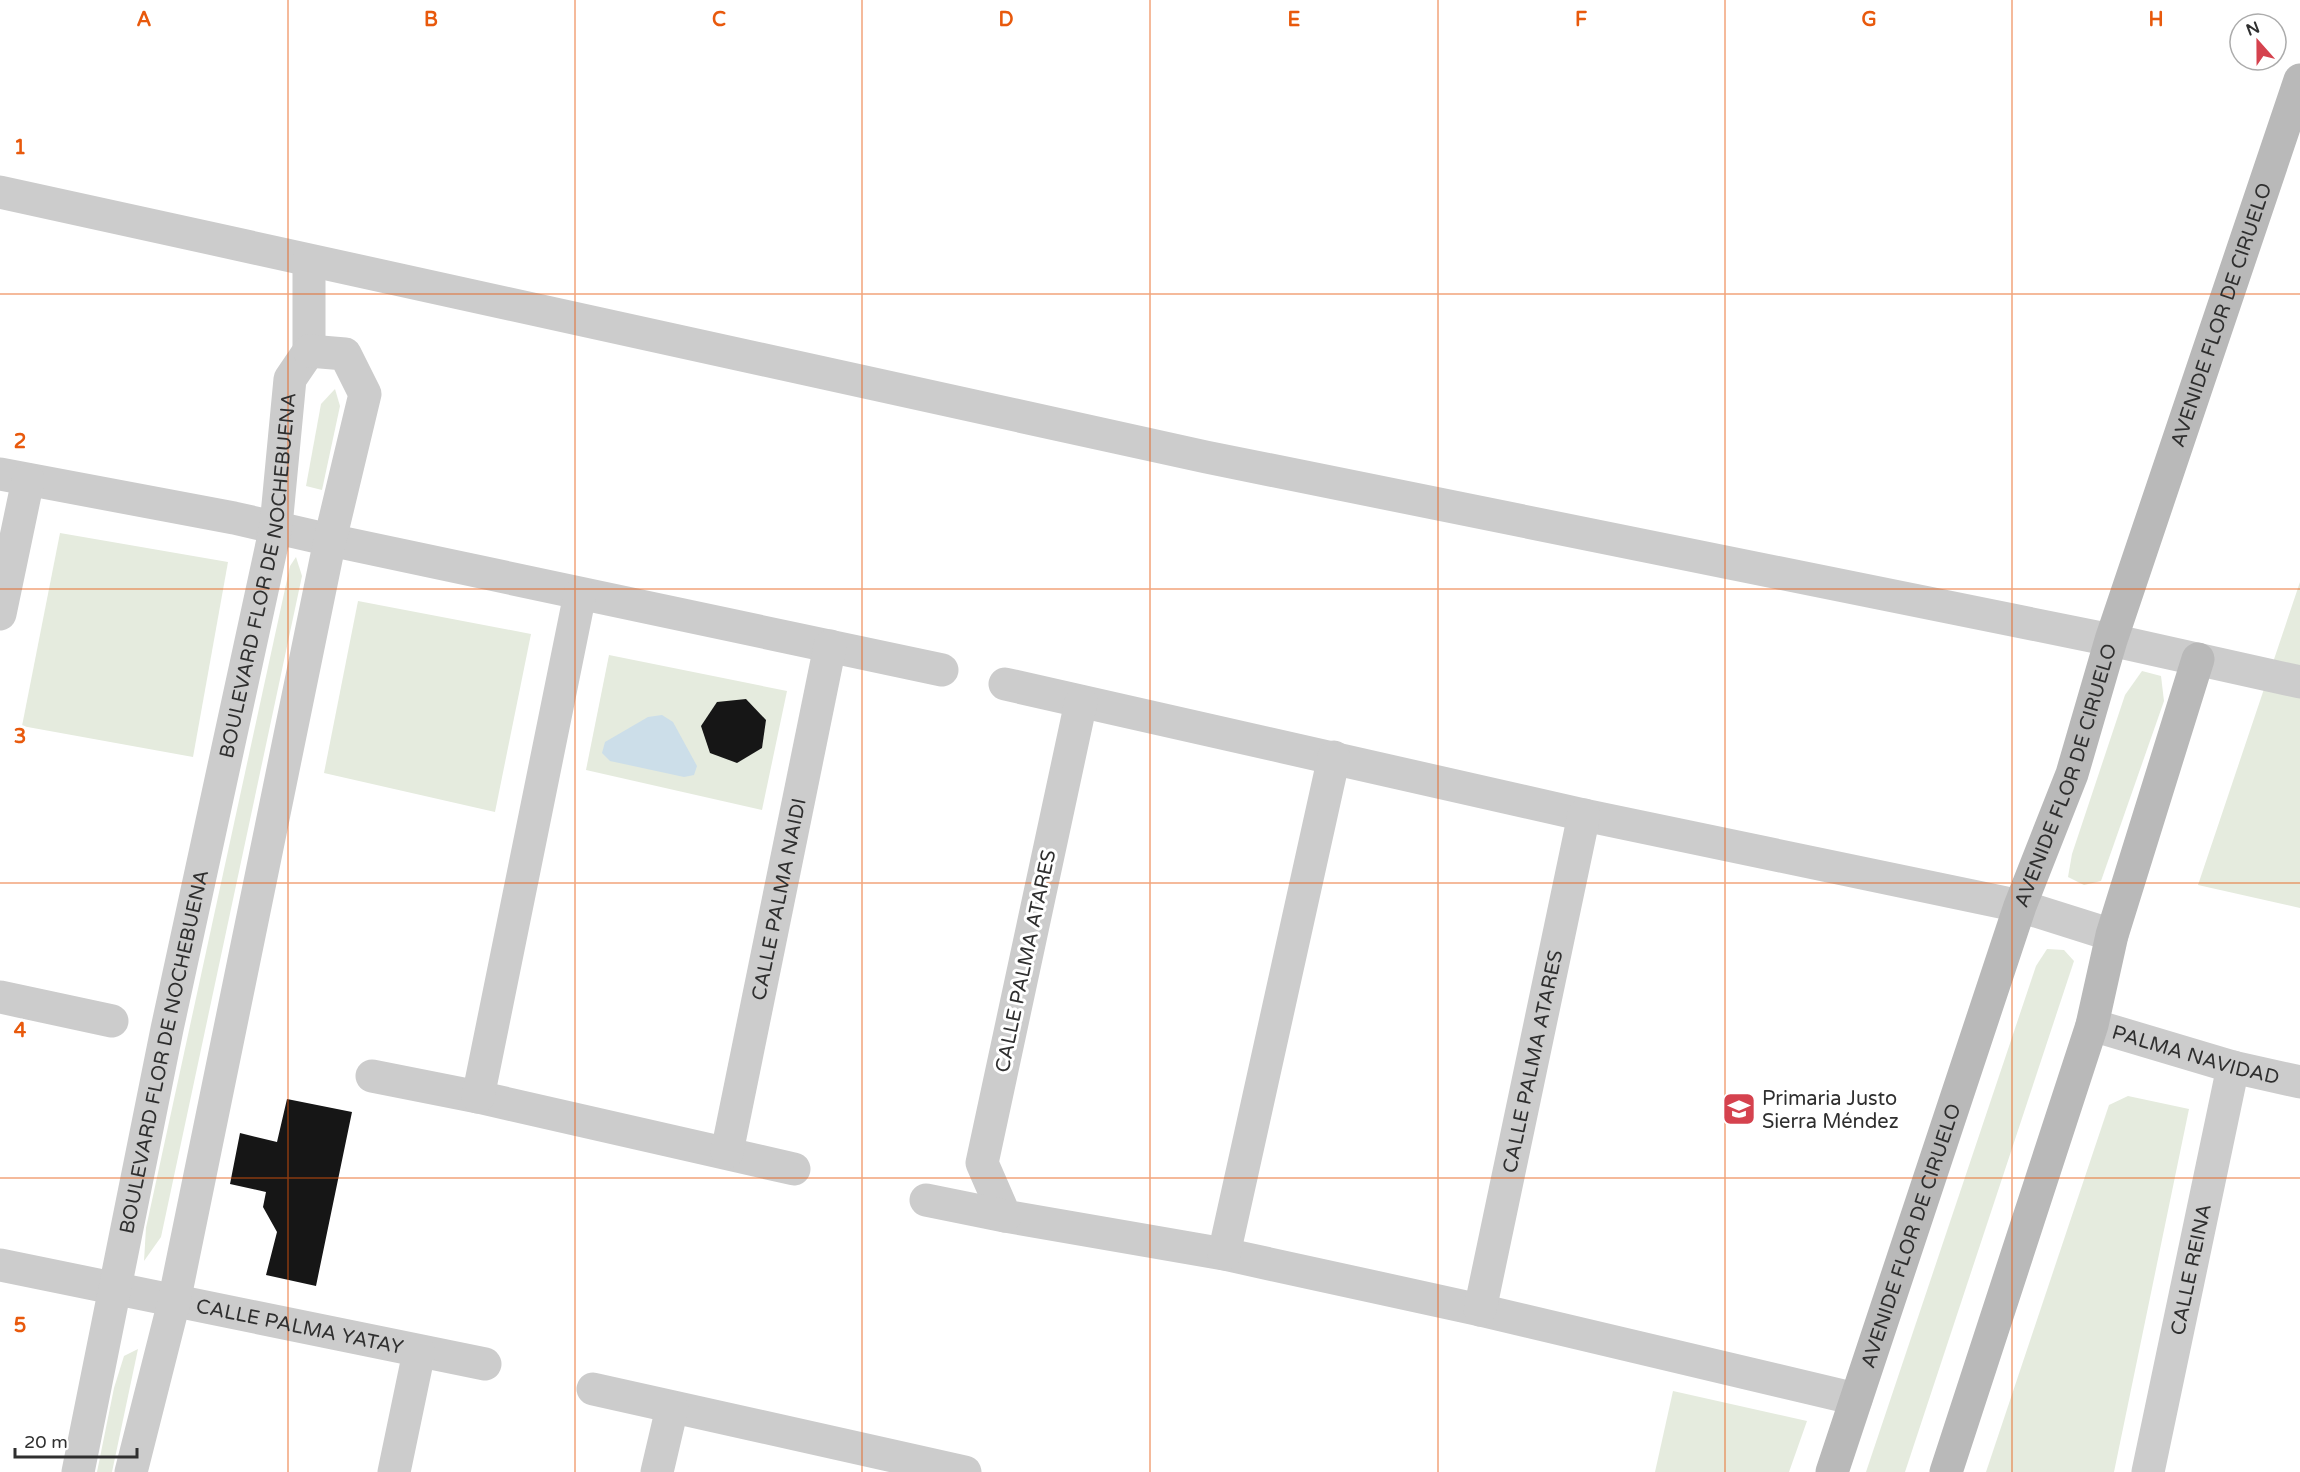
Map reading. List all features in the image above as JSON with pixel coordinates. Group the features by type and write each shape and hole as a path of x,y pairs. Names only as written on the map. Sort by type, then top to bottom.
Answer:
{"main road":[{"name":"AVENIDE FLOR DE CIRUELO","path":"1832,1472 2020,906 2072,774 2111,640 2300,80"},
{"path":"1946,1472 2092,1025 2112,935 2198,659"}],"street":[{"path":"0,192 191,232 309,261 1206,457 2111,640 2300,682"},
{"path":"130,1472 174,1302 330,540 365,394 345,354 309,351 309,261"},
{"name":"BOULEVARD FLOR DE NOCHEBUENA","path":"78,1472 114,1287 276,526 290,379 309,351"},
{"path":"0,614 14,477 276,526 330,540 942,670"},
{"path":"478,1097 580,594"},
{"name":"CALLE PALMA NAIDI","path":"726,1152 830,646"},
{"path":"1005,684 1584,815 2020,906 2112,935"},
{"name":"CALLE PALMA ATARES","path":"1005,1216 982,1162 1082,702"},
{"path":"1224,1254 1334,757"},
{"name":"CALLE PALMA ATARES","path":"1480,1310 1584,815"},
{"path":"0,997 112,1020"},
{"name":"PALMA NAVIDAD","path":"2092,1025 2234,1067 2300,1082"},
{"name":"CALLE REINA","path":"2148,1472 2234,1067"},
{"path":"372,1076 478,1097 794,1169"},
{"path":"927,1200 1224,1254 1480,1310 1856,1399"},
{"name":"CALLE PALMA YATAY","path":"0,1265 485,1364"},
{"path":"394,1472 419,1352"},
{"path":"593,1389 923,1468 965,1472"},
{"path":"657,1472 672,1408"}],"shaded area":[{"path":"335,389 340,406 322,490 306,486 321,404"},
{"path":"60,533 228,562 193,757 22,726"},
{"path":"296,557 302,576 161,1237 144,1261 146,1228 290,566"},
{"path":"2300,582 2300,908 2198,885"},
{"path":"358,601 531,634 495,812 324,773"},
{"path":"609,655 787,691 762,810 586,770"},
{"path":"2142,671 2161,676 2164,701 2101,881 2084,885 2068,877 2072,854 2125,695"},
{"path":"2047,949 2064,950 2074,961 1905,1472 1866,1472 2036,966"},
{"path":"2128,1096 2189,1109 2114,1472 1986,1472 2109,1105"},
{"path":"138,1349 112,1472 97,1472 114,1388 124,1356"},
{"path":"1673,1391 1807,1421 1789,1472 1655,1472"}],"water":[{"path":"662,715 673,722 697,766 694,775 684,777 610,761 602,753 605,742 648,717"}],"building":[{"path":"746,699 766,720 762,748 737,763 710,753 701,726 717,702"},
{"path":"287,1099 352,1112 316,1286 266,1275 277,1232 263,1207 266,1192 230,1184 240,1133 277,1142"}],"place":[{"name":"Primaria Justo Sierra Méndez","path":"1739,1109"}]}
